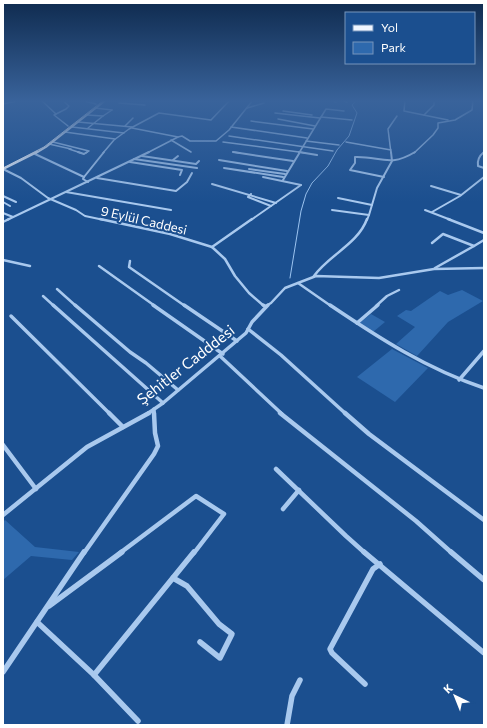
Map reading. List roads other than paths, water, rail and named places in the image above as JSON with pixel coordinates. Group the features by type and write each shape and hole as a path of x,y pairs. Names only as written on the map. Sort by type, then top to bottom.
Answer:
{"main road":[{"path":"3,168 37,150 58,134"},
{"path":"3,168 35,154 63,134"}],"street":[{"path":"76,134 115,139"},
{"path":"84,177 115,139 123,134"},
{"path":"164,134 178,137 182,136 190,141 215,141 223,134"},
{"path":"279,134 307,138"},
{"path":"283,178 310,134"},
{"path":"314,276 330,260 360,235 368,221 377,188 392,161 389,134"},
{"path":"384,177 350,170 355,163 356,156 392,161 411,155 434,134"},
{"path":"229,136 333,151"},
{"path":"3,222 97,178 178,137"},
{"path":"171,140 191,152"},
{"path":"306,141 339,145"},
{"path":"49,144 84,154 89,150 53,142"},
{"path":"223,142 317,155"},
{"path":"346,142 391,150"},
{"path":"69,149 76,147"},
{"path":"233,152 293,161"},
{"path":"484,152 477,161 478,166 484,168"},
{"path":"35,154 84,177 83,179 88,182"},
{"path":"141,155 196,164 198,161"},
{"path":"173,160 178,156"},
{"path":"134,159 197,168"},
{"path":"219,160 287,171"},
{"path":"129,162 182,170 180,175"},
{"name":"9 Eylül Caddesi","path":"3,168 51,199 77,210 85,216 170,234 212,247 225,259 235,276 249,293 265,306"},
{"path":"212,247 301,185 283,178 224,168"},
{"path":"249,169 285,174"},
{"path":"97,178 176,191 187,182 192,173"},
{"path":"263,177 283,178"},
{"path":"432,212 461,195 484,177"},
{"path":"212,184 251,194 276,203"},
{"path":"431,186 461,195"},
{"path":"66,192 171,210"},
{"path":"251,194 248,197 271,206"},
{"path":"3,196 16,202"},
{"path":"338,198 372,205"},
{"path":"3,202 10,206"},
{"path":"332,210 369,215"},
{"path":"425,210 484,233"},
{"path":"3,213 13,217"},
{"path":"432,243 443,234 474,246"},
{"path":"434,269 484,240"},
{"path":"3,260 30,266"},
{"path":"130,261 129,267 237,341"},
{"path":"99,266 222,355 280,413 416,521 484,580"},
{"path":"314,276 379,278 434,269 484,268"},
{"name":"Şehitler Cadddesi","path":"3,514 87,447 154,410 222,355 248,329 265,306 271,303 285,288 314,276"},
{"path":"298,283 357,323 428,366 459,380 484,388"},
{"path":"58,290 130,352 146,363 178,390"},
{"path":"357,323 387,296 399,290"},
{"path":"43,296 163,403"},
{"path":"11,316 123,427"},
{"path":"248,329 271,345 332,403 358,423 369,434 484,520"},
{"path":"459,380 484,351"},
{"path":"3,672 49,606 86,549 154,454 158,446 155,439 156,425 154,410"},
{"path":"3,445 36,489"},
{"path":"276,469 346,536 484,653"},
{"path":"283,509 299,490"},
{"path":"49,606 196,496 224,514 94,675"},
{"path":"365,684 332,653 330,649 373,569 380,564"},
{"path":"173,578 187,586 219,624 232,634 220,658 200,642"},
{"path":"37,622 94,675 138,721"},
{"path":"287,725 292,696 300,680"}],"waterway":[{"path":"290,278 301,211 306,194 312,183 328,166 337,150 350,134"}],"tram line":[{"path":"3,168 44,147 61,134"}]}
